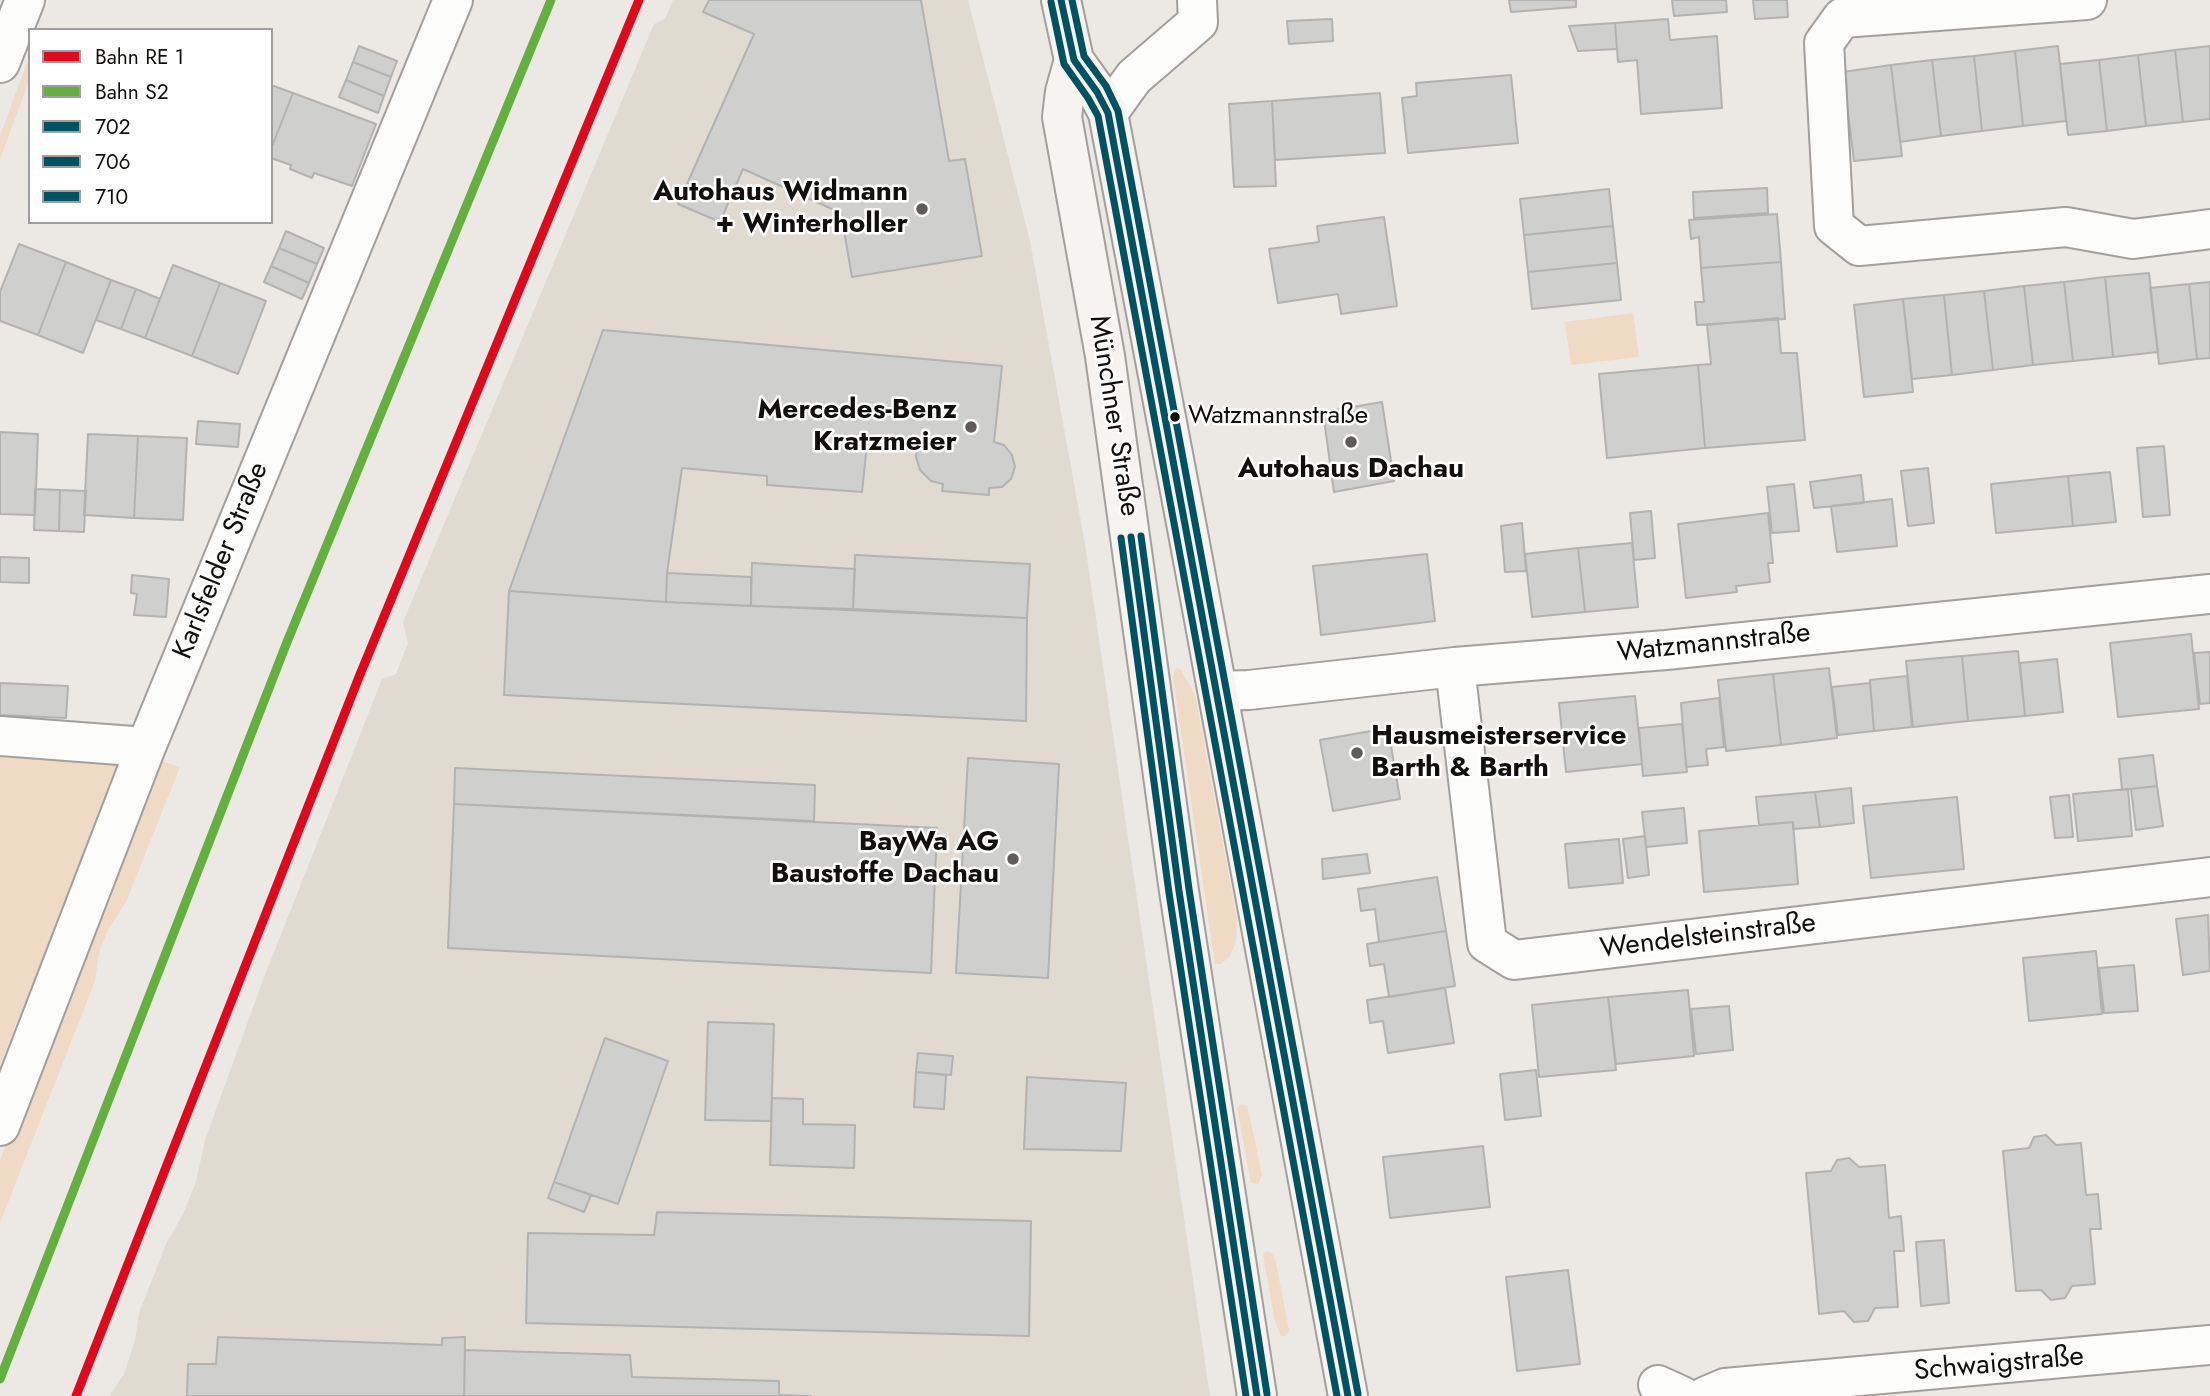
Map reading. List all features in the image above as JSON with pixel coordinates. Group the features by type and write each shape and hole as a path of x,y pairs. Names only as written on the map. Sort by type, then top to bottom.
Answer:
{"main road":[{"name":"Münchner Straße","path":"1061,0 1074,60 1108,113 1348,1396"},
{"name":"Münchner Straße","path":"1074,60 1065,92 1062,117 1105,356 1179,891 1257,1396"}],"street":[{"path":"0,63 25,0"},
{"name":"Karlsfelder Straße","path":"0,1126 146,747 453,0"},
{"path":"1108,113 1134,77 1198,22 1197,0"},
{"path":"2087,0 1842,18 1824,43 1834,226 1859,246 2066,227 2133,239 2210,229"},
{"name":"Watzmannstraße","path":"1218,691 1249,690 1455,667 1666,650 2210,594"},
{"name":"Wendelsteinstraße","path":"1455,667 1487,943 1514,960 2210,877"},
{"path":"0,736 146,747"},
{"name":"Schwaigstraße","path":"1706,1396 1725,1388 2210,1345"}],"shaded area":[{"path":"673,0 968,0 1030,241 1085,544 1210,1396 109,1396 124,1374 135,1340 139,1313 166,1244 183,1214 196,1182 205,1140 263,980 382,679 396,674 408,643 403,622 654,24 665,19"},
{"path":"28,59 28,83 0,160 0,136"},
{"path":"1633,313 1639,357 1571,365 1565,322"},
{"path":"1176,668 1181,670 1195,695 1237,919 1236,942 1230,956 1221,964 1215,964 1214,958 1173,677"},
{"path":"0,751 118,760 78,871 0,1064"},
{"path":"161,761 180,767 127,900 108,930 99,952 95,981 0,1223 0,1160"},
{"path":"1241,1104 1247,1106 1250,1118 1262,1175 1258,1184 1251,1183 1237,1108"},
{"path":"1266,1251 1272,1253 1276,1263 1289,1330 1286,1336 1281,1336 1275,1322 1263,1255"}],"building":[{"path":"709,0 921,0 949,161 965,159 982,256 852,277 841,213 743,169 720,222 678,204 754,34 703,12"},
{"path":"1509,0 1576,0 1576,7 1511,12"},
{"path":"1672,0 1726,0 1727,12 1674,16"},
{"path":"1753,0 1787,0 1788,17 1755,19"},
{"path":"1332,19 1333,41 1289,44 1287,21"},
{"path":"1668,19 1670,40 1717,36 1722,108 1641,114 1637,60 1618,62 1615,23"},
{"path":"1615,23 1617,49 1578,51 1569,26"},
{"path":"359,46 397,61 391,77 353,62"},
{"path":"2058,46 2066,121 2023,126 2015,51"},
{"path":"2210,46 2210,119 2183,122 2175,50"},
{"path":"2175,50 2183,122 2146,126 2138,55"},
{"path":"2015,51 2023,126 1982,131 1974,56"},
{"path":"2138,55 2146,126 2107,131 2099,60"},
{"path":"1974,56 1982,131 1941,136 1932,60"},
{"path":"1932,60 1941,136 1900,142 1891,65"},
{"path":"2099,60 2107,131 2068,135 2060,64"},
{"path":"353,62 391,77 384,96 346,80"},
{"path":"1891,65 1902,156 1854,161 1843,72"},
{"path":"1511,75 1518,143 1408,153 1402,98 1417,96 1416,83"},
{"path":"346,80 384,96 378,113 339,97"},
{"path":"273,86 293,93 273,144"},
{"path":"293,93 376,124 352,186 314,173 312,178 290,169 291,165 273,159 273,144"},
{"path":"1380,93 1385,153 1275,160 1272,101"},
{"path":"1272,101 1276,186 1234,187 1229,104"},
{"path":"1767,188 1768,213 1694,218 1693,192"},
{"path":"1609,189 1613,226 1524,235 1520,199"},
{"path":"1777,214 1781,262 1701,268 1699,237 1691,239 1689,220"},
{"path":"1384,217 1397,306 1341,314 1338,294 1278,303 1269,249 1319,242 1317,226"},
{"path":"1613,226 1617,263 1528,272 1524,235"},
{"path":"286,231 324,248 317,264 279,248"},
{"path":"19,244 66,262 38,335 0,321 0,292"},
{"path":"279,248 317,264 309,283 271,266"},
{"path":"66,262 111,280 83,353 38,335"},
{"path":"1781,262 1785,319 1697,325 1695,302 1704,302 1701,268"},
{"path":"1617,263 1621,300 1532,309 1528,272"},
{"path":"173,265 220,283 192,356 145,338"},
{"path":"271,266 309,283 302,299 264,282"},
{"path":"2149,273 2158,352 2113,357 2105,277"},
{"path":"2105,277 2113,357 2073,361 2064,282"},
{"path":"111,280 136,289 121,329 96,320"},
{"path":"2064,282 2073,361 2033,365 2024,286"},
{"path":"2210,282 2210,358 2197,359 2189,284"},
{"path":"220,283 266,301 238,374 192,356"},
{"path":"2189,284 2197,359 2159,364 2150,288"},
{"path":"2024,286 2033,365 1993,370 1984,291"},
{"path":"136,289 160,299 145,338 121,329"},
{"path":"1984,291 1993,370 1952,375 1944,295"},
{"path":"1944,295 1952,375 1912,379 1903,299"},
{"path":"1903,299 1913,392 1864,397 1854,305"},
{"path":"1778,318 1781,353 1797,353 1805,440 1705,448 1698,365 1711,364 1707,325"},
{"path":"603,330 1002,366 994,442 1004,445 1012,455 1015,467 1011,479 1002,487 989,488 989,495 942,491 943,484 931,481 920,470 916,457 918,440 868,435 862,492 767,485 767,476 682,468 667,573 666,602 509,591"},
{"path":"1698,365 1705,448 1607,458 1599,374"},
{"path":"1382,402 1394,481 1334,492 1323,412"},
{"path":"198,421 240,424 238,447 196,444"},
{"path":"0,432 38,434 35,515 0,514"},
{"path":"88,434 138,436 134,518 84,515"},
{"path":"138,436 187,438 183,520 134,518"},
{"path":"2164,446 2170,515 2143,517 2137,448"},
{"path":"1928,468 1934,523 1908,526 1901,471"},
{"path":"2110,472 2116,522 2073,526 2068,476"},
{"path":"1861,475 1864,503 1814,508 1810,482"},
{"path":"2068,476 2073,526 1996,533 1991,484"},
{"path":"1794,484 1799,531 1772,533 1767,487"},
{"path":"35,489 60,490 59,531 34,530"},
{"path":"60,490 86,491 84,532 59,531"},
{"path":"1892,499 1897,546 1837,552 1831,506"},
{"path":"1651,511 1655,558 1634,560 1630,513"},
{"path":"1768,513 1773,563 1768,563 1770,582 1736,586 1737,592 1686,598 1678,524"},
{"path":"1522,523 1526,571 1505,572 1501,526"},
{"path":"1632,543 1638,607 1585,612 1578,548"},
{"path":"1578,548 1585,612 1532,617 1525,554"},
{"path":"1427,554 1435,621 1321,635 1313,566"},
{"path":"855,555 1030,564 1027,618 853,609"},
{"path":"0,557 29,558 29,583 0,582"},
{"path":"752,563 855,569 853,609 751,606"},
{"path":"667,573 751,577 751,606 666,602"},
{"path":"132,575 169,579 166,617 134,615 137,594 131,593"},
{"path":"509,591 666,602 1027,618 1026,721 504,695"},
{"path":"2191,634 2199,709 2118,717 2110,643"},
{"path":"2018,651 2025,716 1968,721 1962,656"},
{"path":"2210,652 2210,703 2200,704 2194,653"},
{"path":"1962,656 1968,721 1913,727 1906,661"},
{"path":"2057,659 2063,712 2025,716 2020,663"},
{"path":"1829,668 1837,738 1781,745 1773,674"},
{"path":"1773,674 1781,745 1726,751 1718,680"},
{"path":"1907,676 1912,727 1874,731 1870,680"},
{"path":"0,683 68,686 66,718 0,715"},
{"path":"1870,683 1874,731 1838,735 1832,687"},
{"path":"1635,696 1642,764 1566,772 1559,703"},
{"path":"1719,698 1724,747 1706,749 1708,765 1686,767 1681,703"},
{"path":"1682,724 1687,772 1643,776 1639,728"},
{"path":"1388,728 1400,799 1333,811 1320,740"},
{"path":"2153,755 2157,786 2122,790 2119,759"},
{"path":"968,758 1059,764 1048,978 956,973"},
{"path":"455,768 815,785 814,821 454,804"},
{"path":"2157,786 2163,826 2136,830 2131,789"},
{"path":"1851,788 1854,823 1820,827 1815,792"},
{"path":"2128,789 2132,836 2078,841 2073,794"},
{"path":"1815,792 1820,827 1793,829 1793,822 1759,825 1756,797"},
{"path":"2069,795 2073,837 2055,838 2050,797"},
{"path":"1957,797 1964,869 1871,878 1863,806"},
{"path":"454,804 937,828 931,973 448,948"},
{"path":"1684,808 1687,843 1646,847 1642,812"},
{"path":"1793,822 1798,884 1704,892 1699,831"},
{"path":"1645,836 1649,875 1628,878 1623,839"},
{"path":"1619,839 1623,883 1569,888 1565,844"},
{"path":"1367,854 1370,873 1323,879 1322,859"},
{"path":"1437,877 1446,931 1379,942 1375,909 1361,911 1358,889"},
{"path":"2208,915 2210,971 2183,975 2176,919"},
{"path":"1446,931 1455,986 1389,997 1384,964 1370,966 1367,944"},
{"path":"2096,951 2102,1014 2029,1021 2023,958"},
{"path":"2134,965 2138,1011 2104,1013 2099,968"},
{"path":"1445,988 1454,1043 1388,1053 1383,1021 1370,1023 1367,1000"},
{"path":"1688,990 1694,1056 1616,1064 1608,997"},
{"path":"1608,997 1616,1070 1539,1077 1532,1005"},
{"path":"1729,1006 1733,1050 1696,1054 1691,1009"},
{"path":"708,1022 774,1024 771,1121 705,1120"},
{"path":"605,1038 668,1061 618,1204 554,1182"},
{"path":"918,1053 953,1056 951,1075 916,1072"},
{"path":"1536,1070 1541,1116 1505,1120 1500,1074"},
{"path":"916,1072 946,1075 944,1109 914,1107"},
{"path":"1027,1077 1126,1083 1121,1151 1024,1149"},
{"path":"772,1098 803,1099 803,1124 855,1125 854,1168 770,1165"},
{"path":"2046,1135 2056,1145 2081,1143 2086,1195 2098,1194 2101,1229 2090,1229 2095,1284 2072,1286 2065,1298 2051,1300 2041,1290 2016,1291 2003,1151 2029,1148 2034,1137"},
{"path":"1483,1146 1490,1207 1390,1218 1383,1157"},
{"path":"1849,1158 1859,1167 1885,1165 1889,1218 1901,1216 1904,1251 1894,1251 1898,1307 1875,1308 1868,1321 1854,1322 1844,1311 1819,1314 1806,1173 1831,1171 1837,1160"},
{"path":"554,1182 591,1195 584,1212 548,1198"},
{"path":"657,1212 1031,1221 1029,1336 526,1323 528,1233 654,1235"},
{"path":"1944,1240 1949,1303 1921,1306 1916,1242"},
{"path":"1568,1270 1580,1364 1517,1371 1506,1277"},
{"path":"218,1337 442,1345 442,1338 465,1337 464,1396 187,1396 188,1364 216,1364"},
{"path":"465,1350 630,1355 632,1377 779,1381 779,1395 811,1396 464,1396"}],"transit line":[{"path":"76,1396 359,677 639,0"},
{"name":"702","path":"1061,0 1074,60 1108,113 1348,1396"},
{"name":"710","path":"1072,0 1084,56 1106,86 1118,111 1358,1394"},
{"name":"706","path":"1051,2 1064,64 1098,116 1337,1396"},
{"name":"710","path":"1141,536 1189,889 1267,1394"},
{"name":"702","path":"1131,537 1179,891 1257,1396"},
{"name":"706","path":"1121,538 1169,893 1246,1396"}],"rail line":[{"name":"S2","path":"0,1379 287,642 551,0"}],"place":[{"name":"Autohaus Widmann + Winterholler","path":"922,209"},
{"name":"Watzmannstraße","path":"1175,417"},
{"name":"Mercedes-Benz Kratzmeier","path":"971,427"},
{"name":"Autohaus Dachau","path":"1351,442"},
{"name":"Hausmeisterservice Barth & Barth","path":"1357,753"},
{"name":"BayWa AG Baustoffe Dachau","path":"1013,859"}]}
